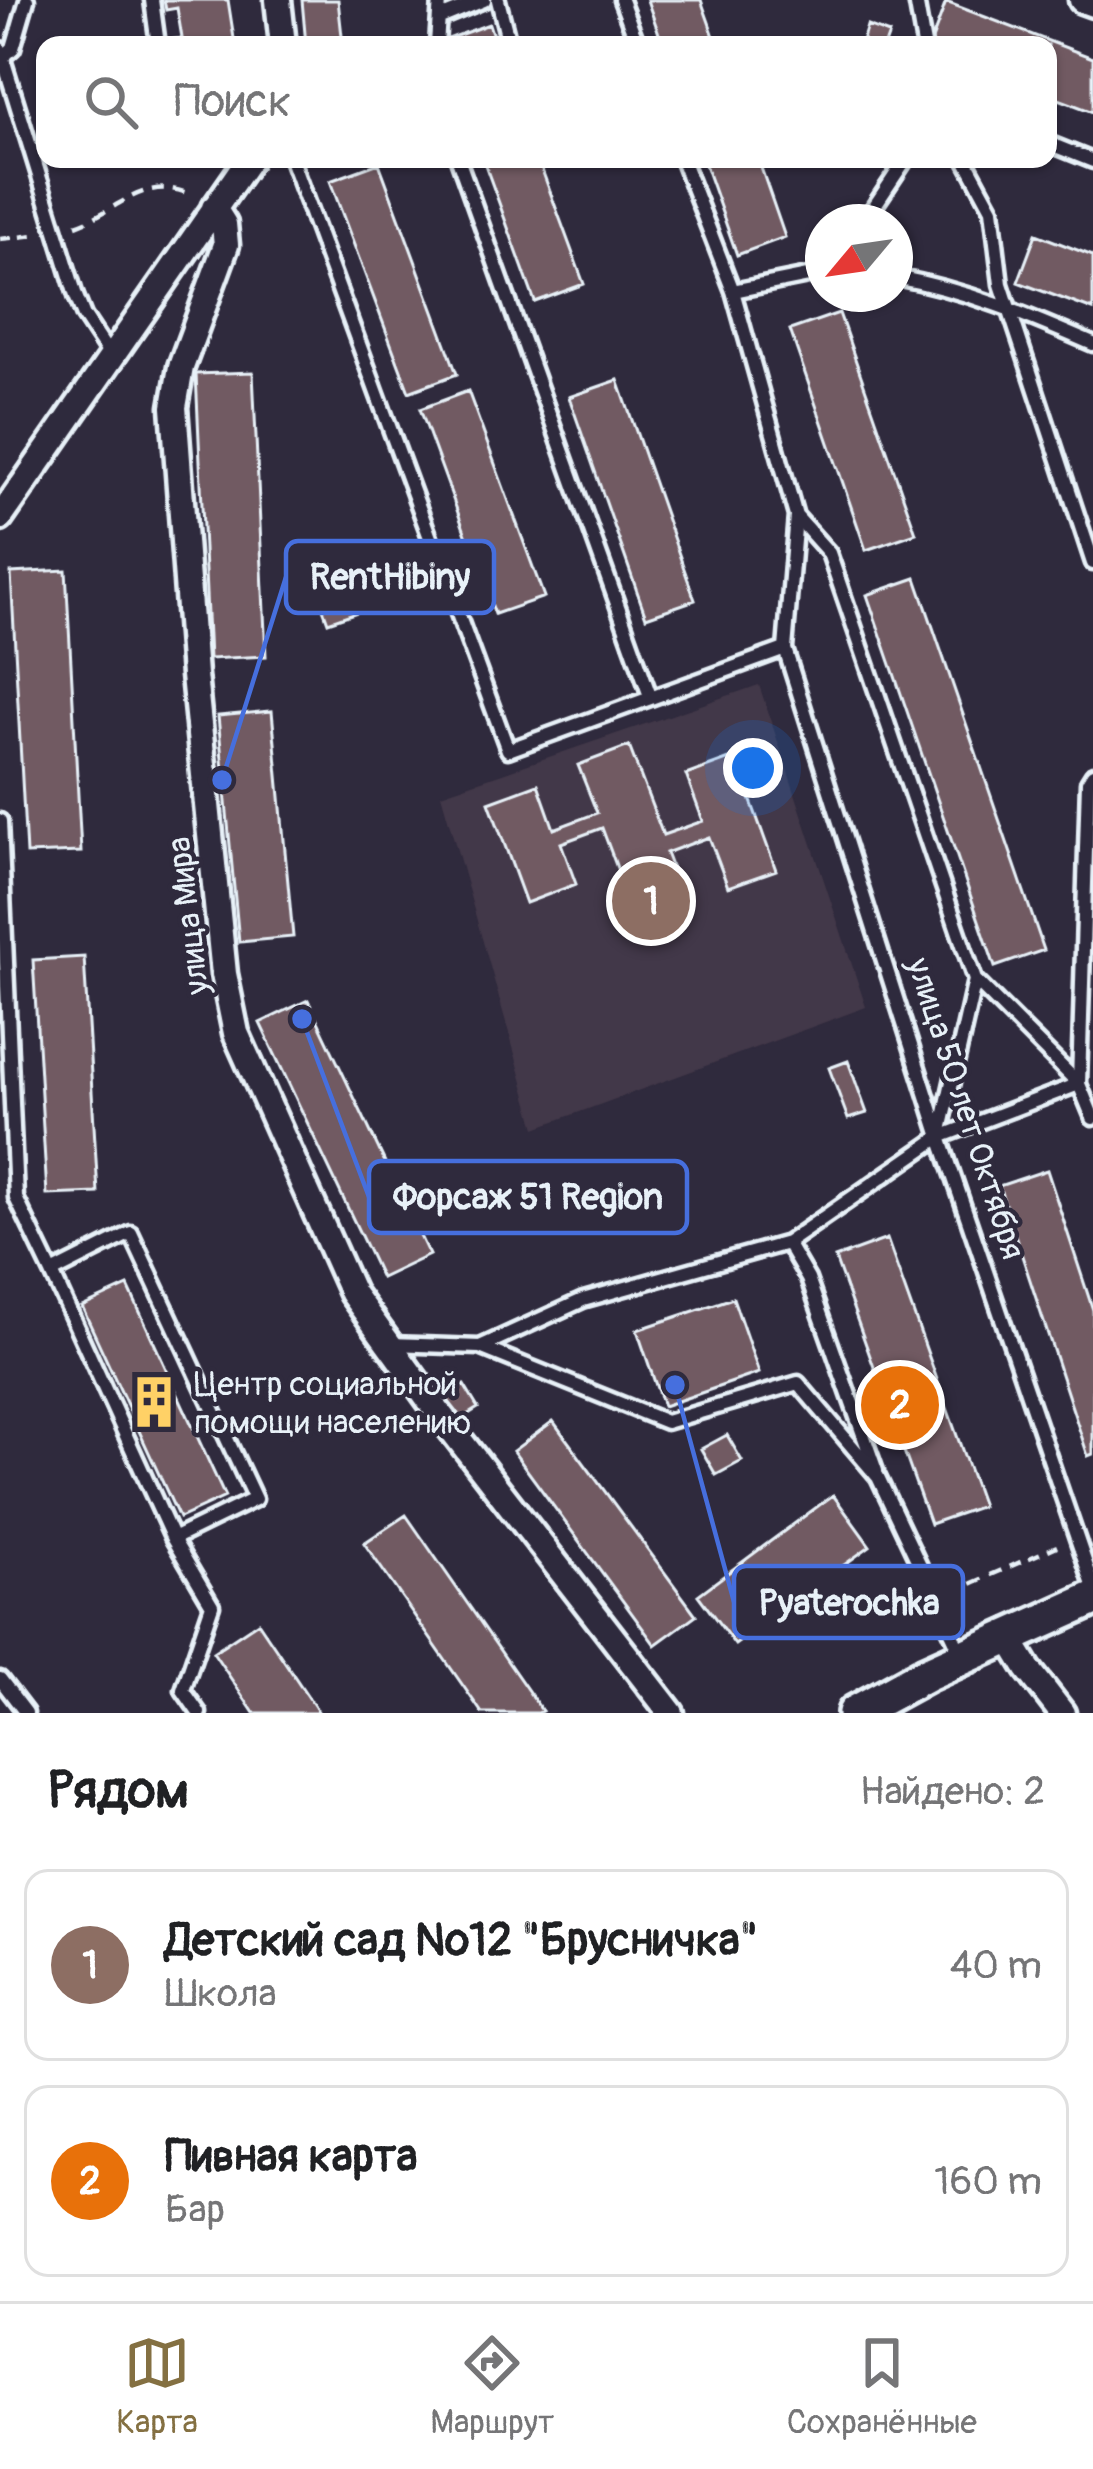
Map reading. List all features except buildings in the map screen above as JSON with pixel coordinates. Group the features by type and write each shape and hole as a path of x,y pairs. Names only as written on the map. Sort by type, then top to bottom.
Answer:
{"street":[{"path":"278,0 283,36"},
{"path":"1082,0 1093,4"},
{"path":"0,518 243,168"},
{"name":"улица Мира","path":"214,208 224,224 226,245 181,367 174,407 194,675 224,974 236,1033 352,1293 671,1713"},
{"path":"855,1713 963,1657 1093,1599"},
{"path":"1008,1636 1062,1713"}],"lane":[{"path":"27,0 13,47 1,53 84,316 112,358"},
{"path":"152,0 157,36"},
{"path":"437,36 440,0"},
{"path":"440,18 484,0"},
{"path":"498,0 507,36"},
{"path":"621,0 635,36"},
{"path":"916,0 922,36"},
{"path":"1057,146 1093,160"},
{"path":"294,168 508,749 784,649"},
{"path":"461,168 650,696"},
{"name":"улица 50 лет Октября","path":"686,168 734,291 796,516 784,649 940,1136 1093,1585"},
{"path":"876,204 900,168"},
{"path":"970,168 992,209 997,266 1008,307 1089,539 1093,563"},
{"path":"734,291 805,277"},
{"path":"913,280 952,287 1093,344"},
{"path":"796,516 829,553 975,980 1079,1084 1093,1118"},
{"path":"1079,1084 1088,782 1093,774"},
{"path":"0,821 16,1198 173,1539 212,1604 183,1690 200,1713"},
{"path":"940,1136 975,980"},
{"path":"480,1347 583,1300 787,1243 940,1136 1079,1084"},
{"path":"52,1273 131,1234 255,1498 173,1539"},
{"path":"787,1243 808,1279 878,1478 963,1657"},
{"path":"389,1344 480,1347 666,1422 798,1383 878,1478"},
{"path":"0,1679 26,1713"}],"path":[{"path":"0,239 54,232 89,220 150,188 187,192 214,208"},
{"path":"936,1599 1077,1538"}],"shaded area":[{"path":"759,685 866,1007 536,1128 441,794"}],"place":[{"name":"RentHibiny","path":"222,780"},
{"name":"Детский сад №12 \"Брусничка\"","path":"651,901"},
{"name":"Форсаж 51 Region","path":"302,1019"},
{"name":"Pyaterochka","path":"675,1385"},
{"name":"Центр социальной помощи населению","path":"154,1402"},
{"name":"Пивная карта","path":"900,1405"}]}
